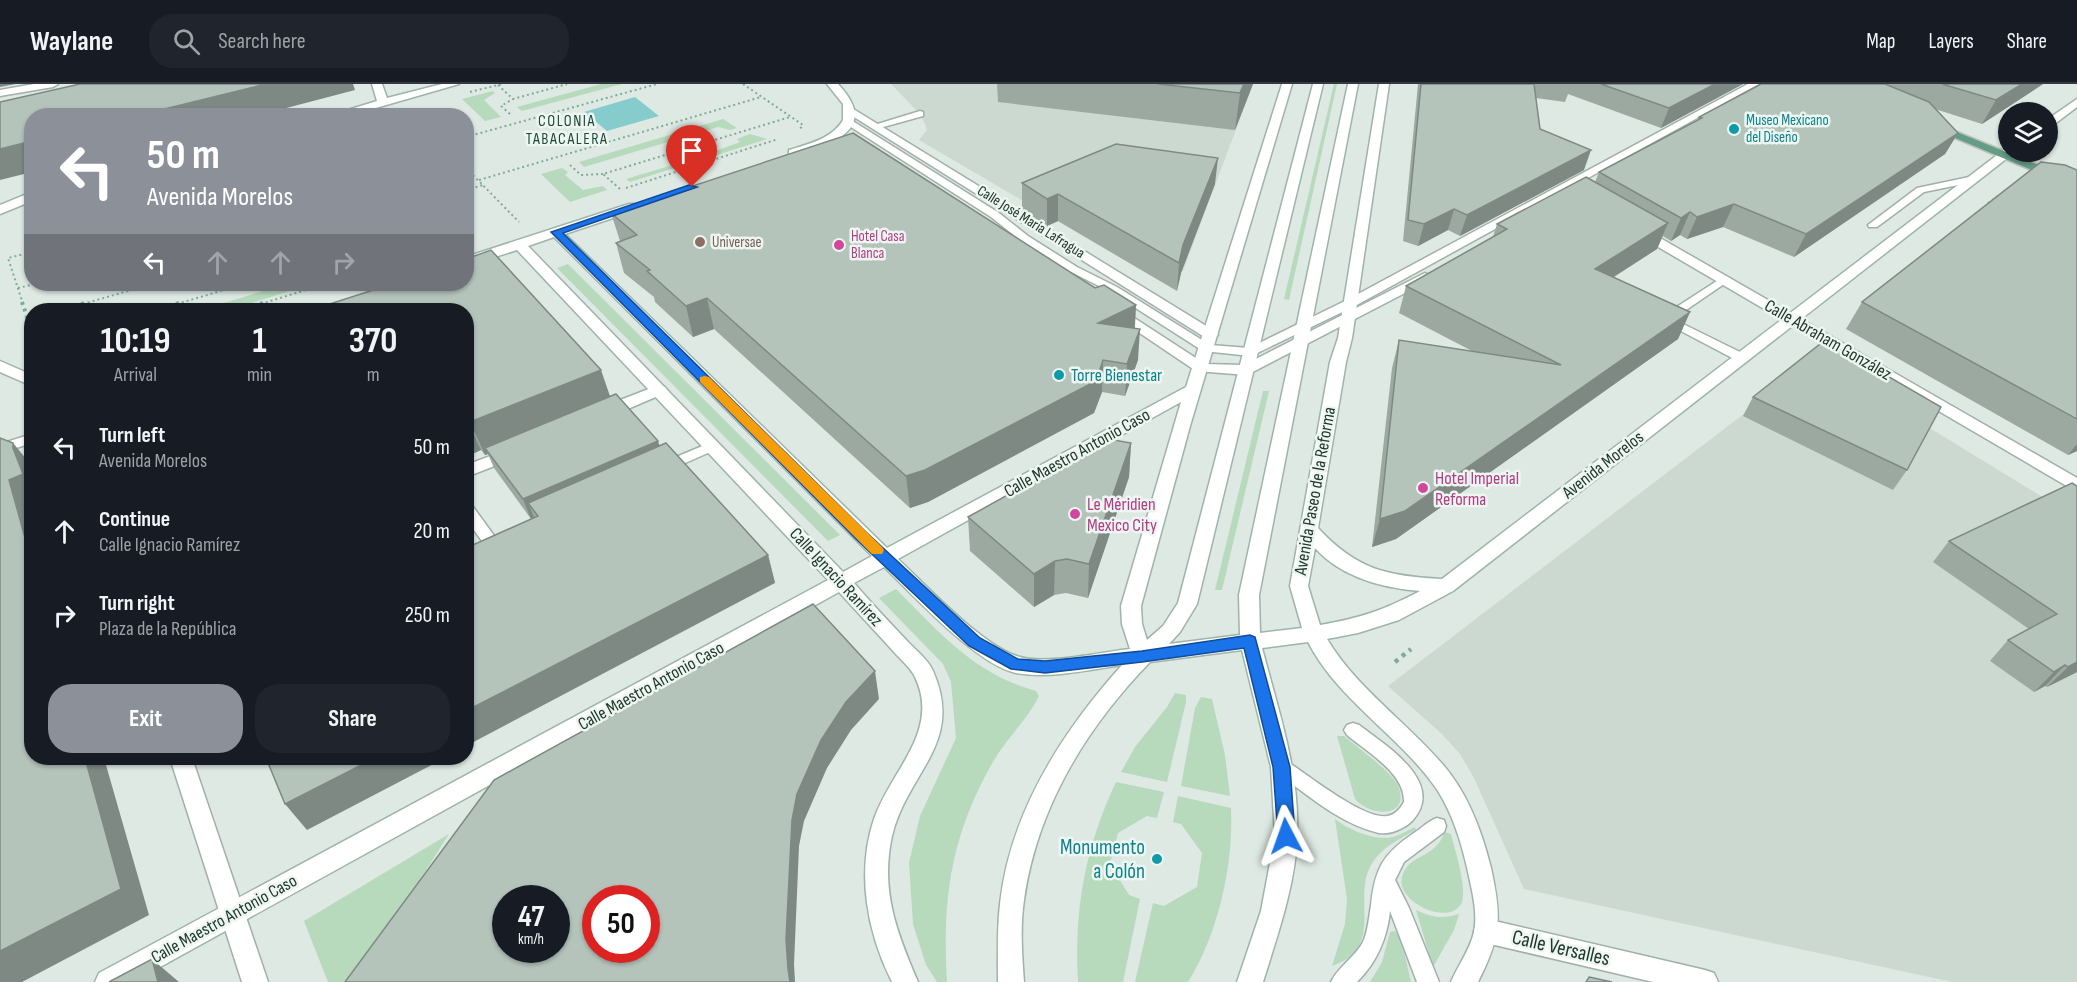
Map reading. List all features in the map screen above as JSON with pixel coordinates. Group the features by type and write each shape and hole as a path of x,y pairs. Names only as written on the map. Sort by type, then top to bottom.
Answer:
{"main road":[{"path":"1927,123 1998,150"},
{"path":"2027,162 2077,185"}],"street":[{"path":"0,93 53,84"},
{"path":"377,84 383,102"},
{"path":"362,108 422,88 454,84"},
{"path":"832,84 846,121 898,171"},
{"path":"1142,656 1132,624 1131,606 1287,84"},
{"path":"1011,982 1009,957 1012,890 1020,854 1032,819 1059,761 1106,698 1142,656 1172,628 1186,604 1318,84"},
{"path":"1250,982 1273,911 1286,836 1282,767 1250,641 1249,595 1353,84"},
{"name":"Avenida Paseo de la Reforma","path":"1384,84 1350,310 1338,362 1299,586 1303,611 1313,633 1338,672 1439,775 1459,809 1477,856 1483,887 1486,931 1464,982"},
{"path":"1103,304 1201,368 1249,361 1770,90"},
{"path":"2058,116 2077,102"},
{"path":"776,159 813,147 846,121"},
{"name":"Calle José María Lafragua","path":"846,121 876,126 1209,341"},
{"name":"Avenida Morelos","path":"1142,656 1358,626 1392,615 1446,586 1998,160"},
{"path":"0,210 24,200"},
{"path":"474,259 648,201"},
{"name":"Calle Abraham González","path":"1630,225 2077,486"},
{"path":"556,232 885,558 975,642 1016,665 1045,667 1142,656"},
{"name":"Calle José María Lafragua","path":"996,234 1074,285"},
{"name":"Calle Ignacio Ramírez","path":"519,244 923,671 933,692 934,711 931,734 887,817 877,856 879,910 905,982"},
{"path":"0,366 24,377"},
{"name":"Calle Maestro Antonio Caso","path":"108,982 1194,389"},
{"path":"592,418 658,390"},
{"path":"474,469 529,445"},
{"path":"1308,529 1332,554 1365,573 1399,582 1446,586"},
{"path":"184,765 255,982"},
{"name":"Calle Versalles","path":"1486,931 1706,982"}],"lane":[{"path":"1350,310 1755,84"},
{"path":"876,126 920,114"},
{"path":"846,121 995,215 1024,238 1073,269 1249,361"},
{"path":"1873,225 1921,190 1974,179"},
{"path":"1723,280 1664,320 1742,358"},
{"path":"0,449 24,441"},
{"path":"645,476 712,446"},
{"path":"474,519 492,544 514,535"},
{"path":"1282,767 1360,818 1384,825 1400,820 1411,811 1416,799 1413,785 1401,771 1353,730"},
{"path":"1342,982 1356,970 1369,952 1377,929 1384,879 1394,860 1423,840 1437,826"},
{"path":"1384,879 1399,908 1428,982"}],"path":[{"path":"510,114 501,106 513,99 567,84"},
{"path":"474,135 657,84"},
{"path":"743,84 803,125 796,133"},
{"path":"498,85 513,99"},
{"path":"478,180 762,97"},
{"path":"570,165 581,175 603,174 791,117"},
{"path":"609,193 784,137"},
{"path":"694,146 712,160"},
{"path":"603,174 620,189"},
{"path":"474,176 519,222 510,225"},
{"path":"474,188 483,185"},
{"path":"1988,203 1998,196"},
{"path":"24,253 8,258 24,307"},
{"path":"18,288 24,287"},
{"path":"86,303 128,291"},
{"path":"180,303 220,291"},
{"path":"263,303 302,291"},
{"path":"1395,662 1411,649"}],"shaded area":[{"path":"891,84 1253,84 1183,271 1176,276 1153,277 919,140 927,130 920,114"},
{"path":"1809,364 1928,427 2077,518 2077,982 1952,982 1524,889 1474,778 1460,754 1442,734 1388,686"}],"green space":[{"path":"601,84 622,84 522,111 517,107"},
{"path":"1334,84 1337,84 1289,300 1284,299"},
{"path":"493,91 495,93 484,100 501,117 485,121 462,99"},
{"path":"723,119 737,128 730,130 718,127 584,167 579,162"},
{"path":"750,134 767,139 717,155 713,152 740,142 737,139"},
{"path":"696,158 700,160 630,182 626,179"},
{"path":"562,168 568,172 565,175 583,190 603,186 607,190 570,202 541,174"},
{"path":"568,264 840,535 828,541 557,268"},
{"path":"263,291 290,291 251,303 224,303"},
{"path":"1263,391 1269,391 1222,590 1215,590"},
{"path":"896,589 943,636 976,663 1014,684 1036,691 1039,696 994,760 979,788 959,841 948,894 947,982 937,982 926,965 913,924 909,863 920,816 956,738 951,682 943,664 879,598"},
{"path":"1175,693 1186,695 1186,702 1167,782 1121,772 1135,747 1167,707"},
{"path":"1201,697 1212,699 1225,755 1230,796 1181,786 1195,708"},
{"path":"1337,736 1344,736 1390,775 1399,788 1401,798 1399,805 1394,809 1379,812 1362,805 1355,799"},
{"path":"1116,782 1164,792 1157,818 1147,816 1118,833 1110,864 1129,895 1140,899 1123,982 1078,982 1078,929 1084,879 1096,831"},
{"path":"1178,796 1231,808 1230,852 1222,898 1208,943 1188,982 1135,982 1153,903 1164,906 1197,887 1202,853 1181,824 1173,822"},
{"path":"1335,819 1354,831 1370,836 1386,838 1415,827 1416,830 1384,849 1374,860 1366,880 1363,935 1358,948 1348,958 1332,966 1345,924 1347,899"},
{"path":"1444,832 1451,834 1463,888 1462,902 1456,909 1447,913 1425,909 1415,903 1402,886 1405,869 1435,847"},
{"path":"449,834 355,982 328,982 304,921"},
{"path":"1416,910 1438,917 1459,914 1454,930 1433,967"},
{"path":"1395,931 1401,938 1411,982 1370,982 1382,962 1390,932"}],"water":[{"path":"635,97 659,116 607,131 584,112"}],"building":[{"path":"80,84 266,84 168,108 24,108 24,143 0,149 0,102"},
{"path":"1158,84 1244,84 1240,93"},
{"path":"1421,84 1534,84 1540,129 1591,150 1467,215 1454,209 1424,224 1408,220"},
{"path":"1601,84 1715,84 1669,108"},
{"path":"1761,84 1885,84 1929,102 1958,133 1806,234 1734,204 1697,217 1690,212 1681,218 1599,172"},
{"path":"1942,84 2022,84 1996,100"},
{"path":"853,133 1095,288 1104,285 1136,305 1098,323 1140,329 1127,364 1103,360 1096,381 925,470 906,476 707,298 686,306 647,271 650,270 616,243 637,235 611,213"},
{"path":"1116,144 1218,158 1183,245 1179,263 1058,194 1047,199 1022,183"},
{"path":"2041,162 2065,165 2077,170 2077,419 1862,302"},
{"path":"1586,177 1668,223 1595,269 1690,312 1405,511 1380,519 1399,340 1561,365 1406,286 1507,229 1497,224"},
{"path":"491,250 601,370 474,420 474,303 333,303 370,291 474,291 474,256"},
{"path":"1820,344 1836,346 1941,407 1907,470 1753,397"},
{"path":"616,394 658,441 523,499 485,448"},
{"path":"0,438 13,443 23,474 9,480 24,534 24,765 87,765 121,889 0,951"},
{"path":"1108,439 1131,443 1089,564 1067,559 1055,561 1034,574 968,517"},
{"path":"666,443 768,555 474,707 474,544 538,516 528,503"},
{"path":"2072,483 2077,486 2077,662 2068,667 2065,665 2054,672 2008,640 2057,614 1949,541"},
{"path":"813,604 875,671 846,702 821,740 797,794 792,820 786,939 790,982 345,982 494,780"},
{"path":"269,765 361,765 285,804"},
{"path":"152,959 158,982 109,982"},
{"path":"1589,977 1612,982 1586,982"}],"slow traffic":[{"path":"705,380 877,550"}],"place":[{"name":"Museo Mexicano del Diseño","path":"1734,129"},
{"name":"Universae","path":"700,242"},
{"name":"Hotel Casa Blanca","path":"839,245"},
{"name":"Torre Bienestar","path":"1059,375"},
{"name":"Hotel Imperial Reforma","path":"1423,488"},
{"name":"Le Méridien Mexico City","path":"1075,514"},
{"name":"Monumento a Colón","path":"1157,859"}],"district":[{"name":"COLONIA TABACALERA","path":"567,130"}],"route":[{"path":"692,187 556,232 862,536 939,610 975,642 994,654 1016,665 1045,667 1250,641 1282,767 1286,836"}]}
